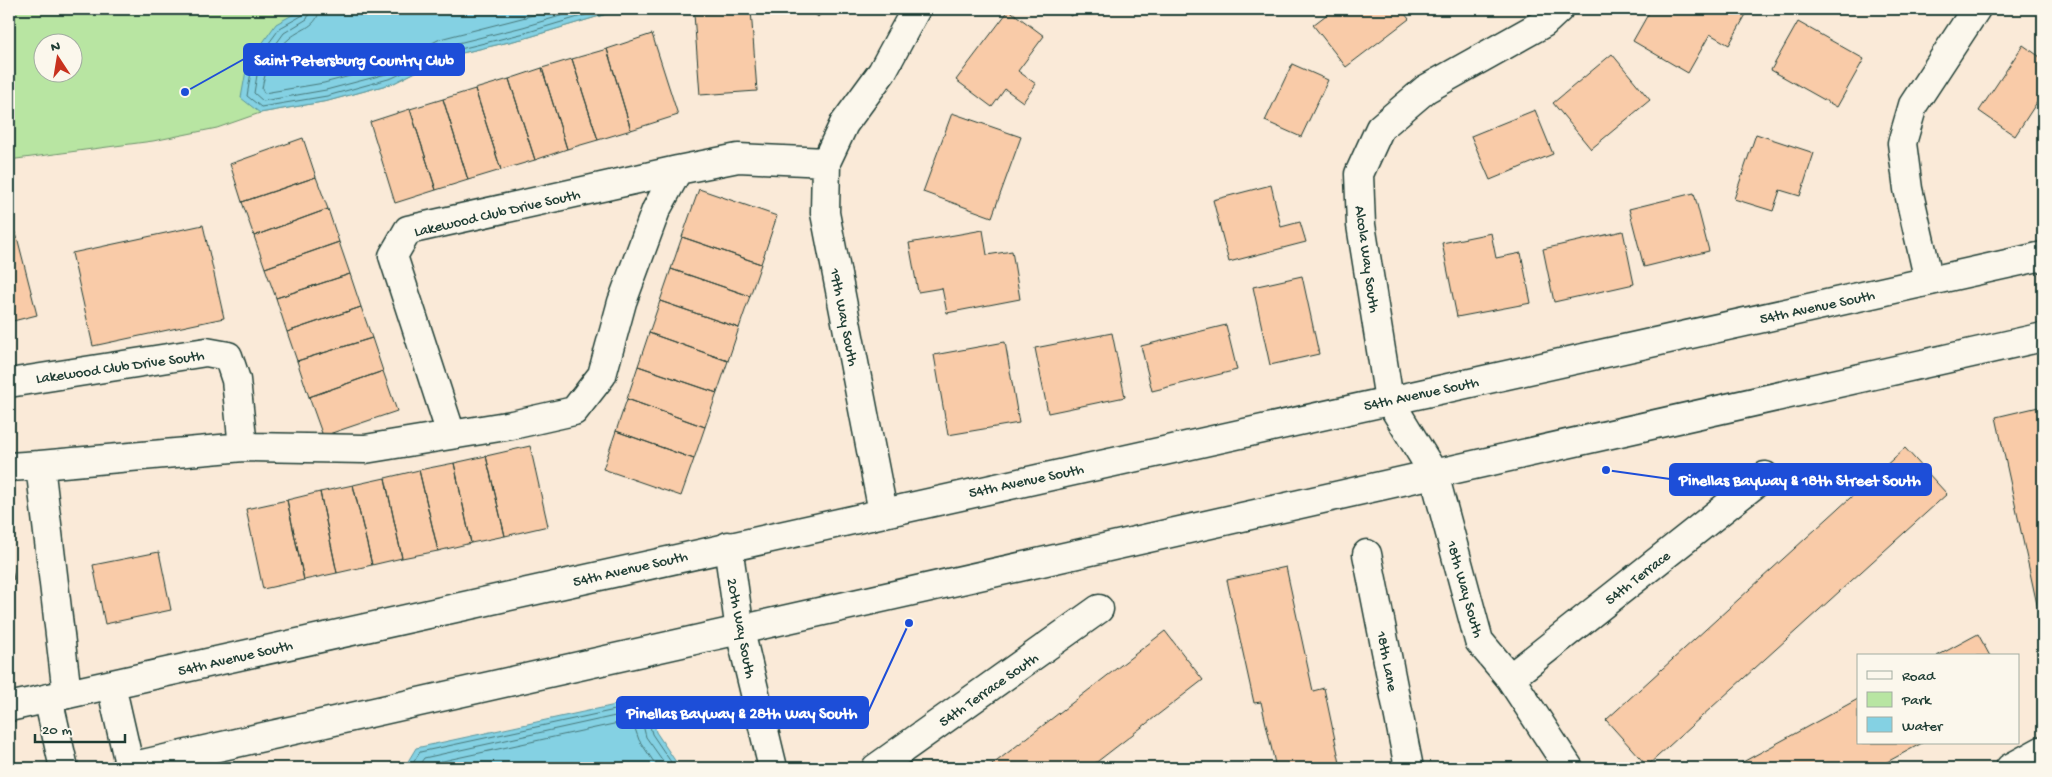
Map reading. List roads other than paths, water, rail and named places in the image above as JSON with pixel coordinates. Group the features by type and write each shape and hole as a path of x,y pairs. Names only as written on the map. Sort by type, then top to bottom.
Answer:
{"street":[{"name":"19th Way South","path":"883,512 825,213 826,162 844,124 882,72 916,9"},
{"name":"Alcola Way South","path":"1390,400 1361,225 1359,174 1380,128 1426,89 1544,23 1559,9"},
{"path":"1929,281 1908,190 1902,143 1913,105 1976,9"},
{"name":"Lakewood Club Drive South","path":"451,434 393,256 408,230 738,158 826,162"},
{"path":"9,468 243,447 365,449 512,425 574,411 602,375 625,293 656,210 678,170"},
{"name":"54th Avenue South","path":"9,706 111,685 728,546 2043,256"},
{"path":"111,685 128,768 2043,337"},
{"name":"Lakewood Club Drive South","path":"9,383 206,352 228,356 236,380 243,447"},
{"name":"18th Way South","path":"1390,400 1434,474 1479,641 1510,678 1570,768"},
{"path":"40,465 64,768"},
{"name":"54th Terrace","path":"1510,678 1765,476"},
{"name":"20th Way South","path":"728,546 740,631 773,768"},
{"name":"18th Lane","path":"1367,554 1409,768"},
{"name":"54th Terrace South","path":"876,768 1099,609"},
{"path":"2010,768 2043,750"}],"water":[{"path":"303,9 623,9 526,38 445,57 394,83 328,101 260,113 241,98 247,65 276,24"},
{"path":"648,698 656,732 680,768 404,768 416,748"}],"place":[{"name":"Saint Petersburg Country Club","path":"185,92"},
{"name":"Pinellas Bayway & 18th Street South","path":"1606,470"},
{"name":"Pinellas Bayway & 28th Way South","path":"909,623"}]}
